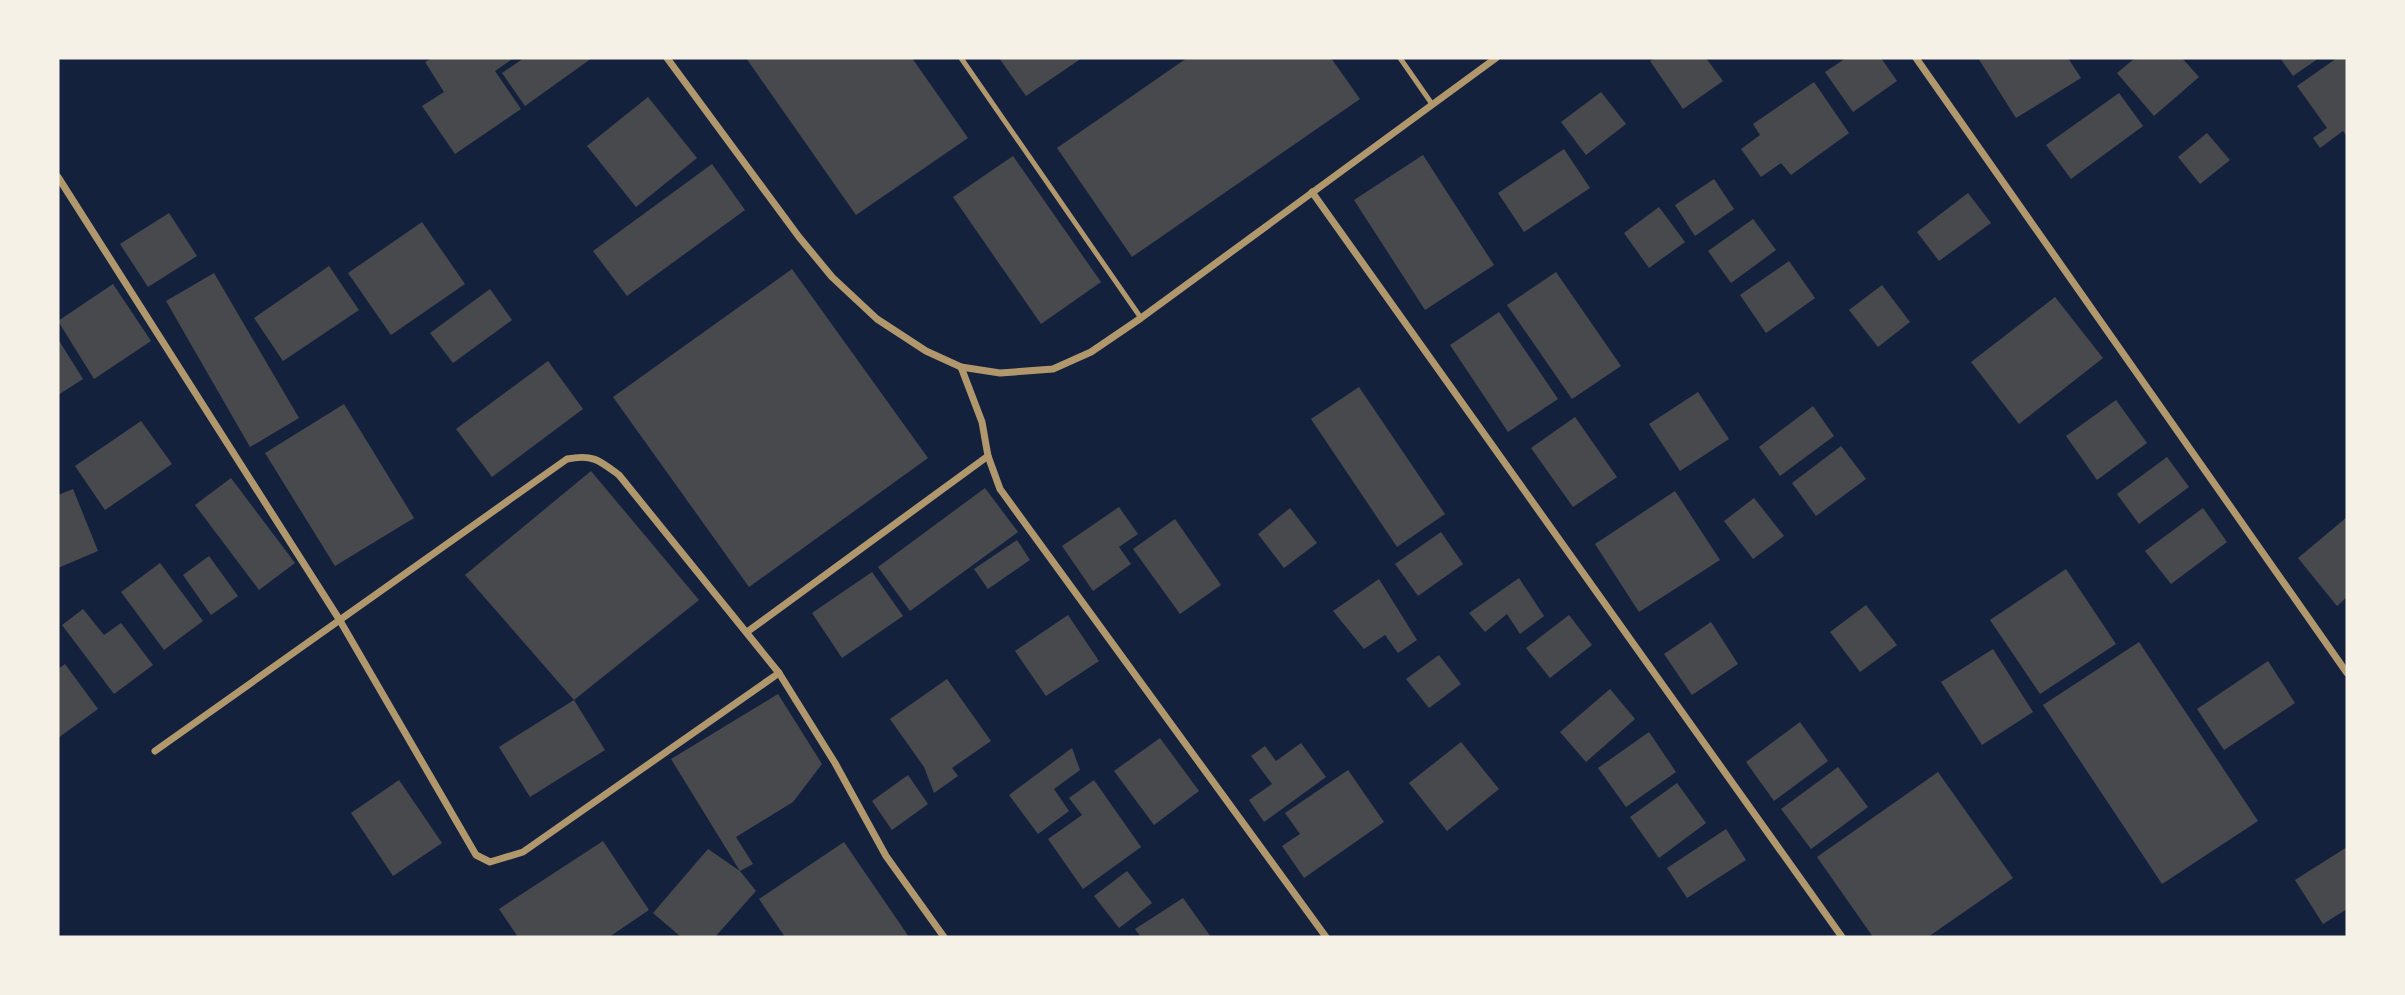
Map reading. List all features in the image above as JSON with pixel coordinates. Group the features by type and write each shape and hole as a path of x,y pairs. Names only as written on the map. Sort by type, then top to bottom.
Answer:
{"street":[{"path":"667,58 799,237 832,277 877,319 926,351 961,367 1000,373 1053,369 1091,352 1496,58"},
{"path":"1916,58 2347,673"},
{"path":"58,177 339,620 476,855 490,862 523,852 779,673"},
{"path":"1312,192 1842,937"},
{"path":"961,367 982,422 988,456 1000,489 1326,937"},
{"path":"155,751 567,459 581,456 598,458 619,475 779,673 835,763 886,856 944,937"},
{"path":"747,632 988,456"}],"lane":[{"path":"961,58 1141,318"},
{"path":"1400,58 1432,104"}],"building":[{"path":"432,58 514,58 495,71 521,109 455,154 422,106 444,92 425,62"},
{"path":"524,58 592,58 525,106 502,73"},
{"path":"746,58 912,58 968,138 856,215"},
{"path":"999,58 1082,58 1026,96"},
{"path":"1187,58 1331,58 1360,99 1132,257 1057,148"},
{"path":"1655,58 1706,58 1723,81 1683,109 1650,61"},
{"path":"1846,58 1881,58 1897,81 1853,112 1825,72"},
{"path":"1978,58 2068,58 2081,78 2016,118"},
{"path":"2135,58 2182,58 2199,77 2154,116 2117,73"},
{"path":"2280,58 2319,58 2293,76"},
{"path":"2337,58 2347,58 2347,137 2343,131 2320,148 2313,138 2327,128 2297,86"},
{"path":"1814,82 1849,133 1791,175 1781,163 1761,177 1741,149 1760,135 1753,124"},
{"path":"1601,92 1626,124 1586,155 1561,122"},
{"path":"2119,93 2143,126 2071,179 2046,145"},
{"path":"648,97 697,158 636,207 587,146"},
{"path":"2207,133 2230,160 2200,184 2178,157"},
{"path":"1564,149 1590,188 1524,232 1498,193"},
{"path":"1423,155 1494,265 1425,310 1354,200"},
{"path":"1013,156 1101,282 1041,324 953,197"},
{"path":"712,164 745,210 627,296 593,251"},
{"path":"1714,179 1734,209 1695,236 1675,205"},
{"path":"1968,193 1991,223 1939,261 1917,232"},
{"path":"1659,207 1685,242 1649,268 1624,233"},
{"path":"169,213 197,256 148,287 120,244"},
{"path":"1753,219 1776,250 1731,283 1708,251"},
{"path":"422,222 465,284 391,335 348,273"},
{"path":"1789,261 1815,298 1766,333 1740,295"},
{"path":"329,266 359,310 283,361 254,318"},
{"path":"792,269 928,458 749,587 613,397"},
{"path":"1556,272 1621,366 1572,399 1507,305"},
{"path":"214,273 299,418 250,447 166,301"},
{"path":"113,284 151,341 94,379 58,321"},
{"path":"1882,285 1910,322 1878,347 1849,310"},
{"path":"490,289 512,320 453,363 430,333"},
{"path":"2055,297 2103,358 2019,424 1971,362"},
{"path":"1499,312 1558,399 1508,432 1450,345"},
{"path":"58,339 83,379 58,395"},
{"path":"548,361 583,409 492,477 456,429"},
{"path":"1359,387 1445,514 1397,547 1311,419"},
{"path":"1698,392 1729,439 1680,471 1649,424"},
{"path":"2116,400 2147,443 2097,480 2066,436"},
{"path":"344,404 414,518 335,566 265,453"},
{"path":"1813,406 1834,436 1780,476 1759,447"},
{"path":"1575,417 1617,477 1573,507 1531,448"},
{"path":"141,421 172,464 105,510 75,466"},
{"path":"1841,446 1866,479 1816,516 1792,483"},
{"path":"2167,457 2189,487 2139,524 2117,494"},
{"path":"591,471 699,600 574,700 465,575"},
{"path":"231,478 295,563 259,590 195,505"},
{"path":"985,488 1018,532 910,611 878,567"},
{"path":"73,489 98,551 58,568 58,495"},
{"path":"1675,491 1720,560 1639,612 1595,544"},
{"path":"1754,498 1784,536 1753,559 1724,521"},
{"path":"1119,507 1138,534 1119,547 1131,564 1093,591 1062,546"},
{"path":"1290,508 1317,543 1284,568 1258,534"},
{"path":"2203,508 2227,542 2171,584 2145,551"},
{"path":"2347,517 2347,597 2337,606 2298,558"},
{"path":"1175,519 1221,585 1180,614 1133,549"},
{"path":"1441,532 1463,564 1418,596 1395,564"},
{"path":"1017,540 1030,560 988,589 974,569"},
{"path":"209,556 238,596 211,615 183,575"},
{"path":"160,563 203,621 164,650 121,592"},
{"path":"2066,569 2116,644 2040,694 1990,620"},
{"path":"872,572 903,616 842,658 812,613"},
{"path":"1519,578 1544,616 1520,634 1507,614 1485,632 1469,613"},
{"path":"1379,579 1417,640 1398,653 1385,635 1364,649 1333,611"},
{"path":"1866,605 1897,645 1860,672 1830,632"},
{"path":"83,609 104,635 121,623 153,665 114,694 62,625"},
{"path":"1068,615 1099,661 1046,696 1015,651"},
{"path":"1569,615 1592,645 1550,678 1526,648"},
{"path":"1711,622 1738,664 1692,695 1664,654"},
{"path":"2139,642 2258,821 2162,884 2043,705"},
{"path":"1993,649 2033,712 1982,745 1941,682"},
{"path":"1439,655 1461,684 1429,708 1406,679"},
{"path":"2268,661 2295,703 2224,750 2197,709"},
{"path":"65,664 98,709 58,738 58,669"},
{"path":"947,679 991,741 952,768 958,776 934,793 924,767 890,719"},
{"path":"1610,689 1635,719 1586,762 1560,732"},
{"path":"778,694 822,764 793,802 736,837 753,864 740,871 671,759"},
{"path":"574,700 605,750 530,797 499,747"},
{"path":"1800,722 1828,761 1774,801 1746,762"},
{"path":"1649,732 1676,772 1626,807 1598,768"},
{"path":"1160,738 1199,791 1154,825 1114,771"},
{"path":"1461,742 1499,789 1447,831 1409,783"},
{"path":"1301,743 1326,777 1264,822 1249,800 1272,784 1251,756 1265,746 1276,761"},
{"path":"1072,748 1080,770 1054,789 1069,811 1038,834 1009,795"},
{"path":"1838,767 1868,807 1811,849 1781,809"},
{"path":"1348,770 1384,822 1304,878 1282,846 1300,834 1285,813"},
{"path":"1938,772 2013,878 1928,937 1873,937 1817,857"},
{"path":"908,775 928,804 892,830 872,801"},
{"path":"399,780 442,843 393,876 351,813"},
{"path":"1094,780 1141,847 1083,889 1048,839 1082,815 1069,798"},
{"path":"1677,783 1706,823 1659,858 1630,817"},
{"path":"1726,829 1746,860 1687,898 1667,868"},
{"path":"603,841 649,910 609,937 518,937 499,909"},
{"path":"844,842 909,937 785,937 759,899"},
{"path":"2347,847 2347,909 2323,924 2295,880"},
{"path":"708,849 740,871 756,891 715,937 681,937 653,913"},
{"path":"1127,871 1152,903 1119,928 1094,896"},
{"path":"1183,898 1211,937 1141,937 1135,929"}]}
